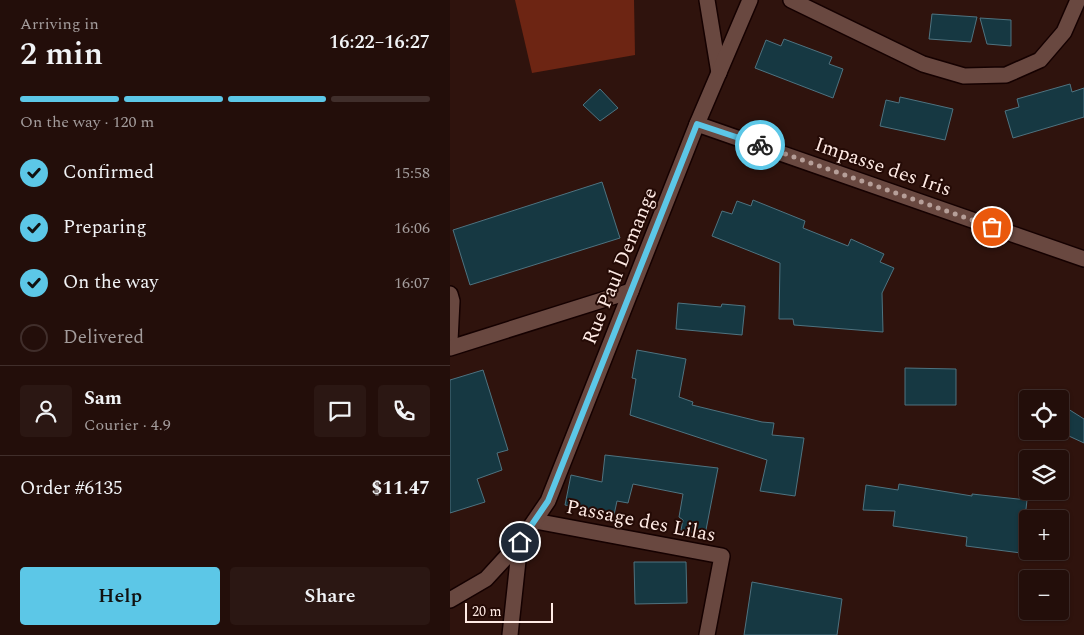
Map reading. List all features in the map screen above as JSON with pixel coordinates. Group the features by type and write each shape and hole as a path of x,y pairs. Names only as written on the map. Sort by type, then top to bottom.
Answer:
{"street":[{"path":"708,0 719,73"},
{"name":"Rue Paul Demange","path":"450,600 486,579 520,542 548,501 697,124 750,0"},
{"path":"791,0 923,64 964,76 1006,75 1040,60 1064,32 1078,0"},
{"name":"Impasse des Iris","path":"697,124 1084,259"},
{"path":"450,348 631,291"},
{"path":"450,294 452,301 450,341"},
{"name":"Passage des Lilas","path":"535,521 722,556 707,635"},
{"name":"Rue Paul Demange","path":"510,635 520,542"}],"shaded area":[{"path":"515,0 634,0 635,55 532,73"}],"building":[{"path":"932,14 977,17 971,42 929,39"},
{"path":"980,18 1011,20 1011,46 987,44"},
{"path":"784,39 832,57 829,64 843,69 833,98 755,68 766,40 781,46"},
{"path":"1070,84 1072,92 1084,88 1084,117 1013,138 1005,111 1019,107 1017,99"},
{"path":"600,89 618,108 600,121 583,105"},
{"path":"900,97 953,109 945,140 880,126 886,100 899,103"},
{"path":"602,182 620,238 470,285 453,230"},
{"path":"753,200 805,221 803,228 848,246 851,239 884,254 880,262 894,268 882,293 883,332 794,325 793,319 779,319 780,263 712,236 722,211 732,214 737,201 751,206"},
{"path":"678,303 721,307 722,304 745,306 742,335 676,329"},
{"path":"637,350 686,359 679,397 693,402 692,405 762,422 774,423 772,435 804,438 795,496 760,491 767,460 630,415 636,379 632,378"},
{"path":"905,368 956,369 956,405 905,405"},
{"path":"483,370 508,450 497,453 502,470 477,479 485,502 450,513 450,380"},
{"path":"1069,410 1084,419 1084,443 1069,436"},
{"path":"605,455 718,468 705,535 681,530 683,520 679,517 683,494 633,484 628,503 617,501 614,515 565,505 571,475 602,482"},
{"path":"899,484 972,496 972,494 1027,500 1026,510 1019,510 1019,553 966,546 967,537 893,526 895,511 863,510 866,485 898,490"},
{"path":"634,562 686,562 687,603 635,604"},
{"path":"752,582 842,599 837,635 744,635"}],"way so far":[{"path":"760,145 992,227"}],"route":[{"path":"520,542 548,501 697,124 760,145"}]}
